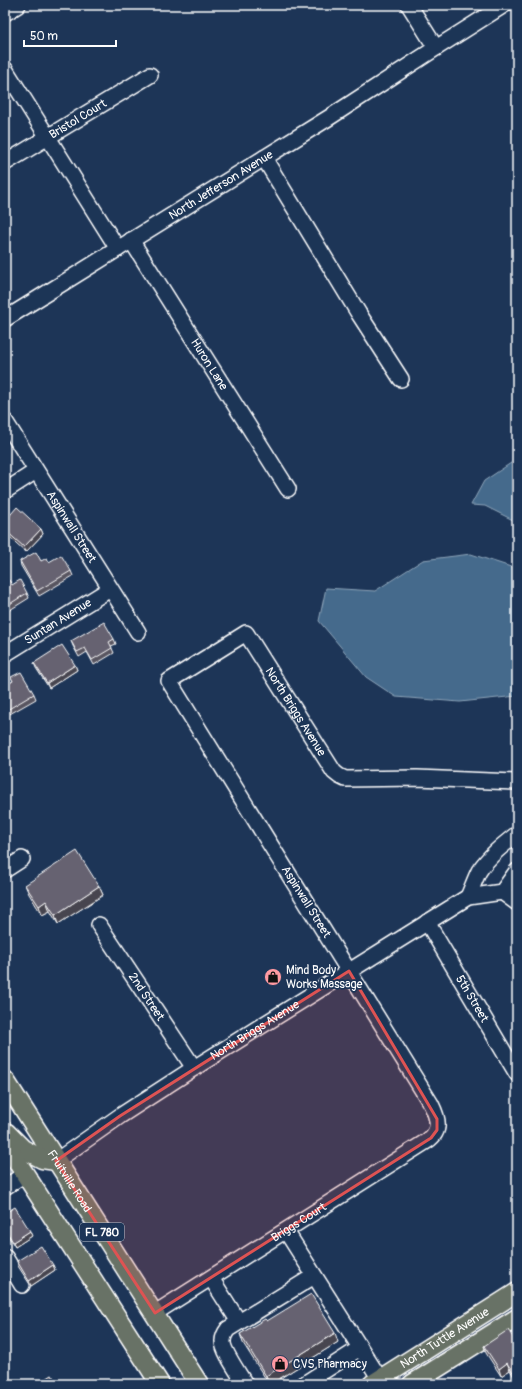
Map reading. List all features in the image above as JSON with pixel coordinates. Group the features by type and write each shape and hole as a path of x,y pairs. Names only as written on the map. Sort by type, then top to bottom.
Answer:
{"main road":[{"name":"Fruitville Road","path":"5,1080 199,1384"},
{"path":"5,1132 23,1149 42,1159 56,1160"},
{"name":"FL 780","path":"5,1143 160,1384"},
{"name":"North Tuttle Avenue","path":"376,1382 517,1292"},
{"name":"North Tuttle Avenue","path":"412,1384 517,1318"}],"street":[{"path":"5,13 18,5"},
{"path":"409,5 436,48"},
{"name":"North Jefferson Avenue","path":"5,320 336,113 504,5"},
{"path":"5,69 118,249"},
{"name":"Bristol Court","path":"5,163 150,75"},
{"path":"264,158 359,314 401,379"},
{"name":"Huron Lane","path":"131,240 288,489"},
{"name":"Aspinwall Street","path":"5,421 138,632"},
{"path":"5,490 36,471"},
{"name":"Suntan Avenue","path":"5,654 110,589"},
{"name":"North Briggs Avenue","path":"169,681 246,633 334,772 339,776 345,778 417,778 517,782"},
{"name":"Aspinwall Street","path":"169,681 431,1104 436,1116 437,1126"},
{"path":"468,897 479,872 492,854 517,834"},
{"path":"5,870 22,859"},
{"path":"517,871 502,892 517,904"},
{"name":"North Briggs Avenue","path":"56,1160 194,1068 468,897 502,892"},
{"name":"5th Street","path":"427,922 517,1074"},
{"name":"2nd Street","path":"100,926 194,1068"},
{"name":"Briggs Court","path":"155,1313 431,1138 435,1135 437,1126"},
{"path":"5,1187 25,1174"},
{"path":"286,1231 360,1348 376,1382"},
{"path":"5,1257 22,1285"},
{"path":"245,1384 223,1344 223,1338 228,1329 314,1276"},
{"path":"212,1278 239,1322"},
{"path":"304,1384 360,1348"}],"highlighted area":[{"path":"349,971 437,1119 437,1130 431,1138 155,1313 56,1161 120,1116"}],"water":[{"path":"517,459 517,522 485,506 471,505 484,481"},
{"path":"471,554 517,569 517,696 460,702 396,697 366,677 319,621 326,588 375,591 423,560"}],"building":[{"path":"17,507 41,529 24,547 5,530 5,521"},
{"path":"36,552 41,561 47,558 49,562 61,555 71,571 37,591 20,561"},
{"path":"9,580 12,585 20,580 27,593 5,607 5,582"},
{"path":"104,622 114,639 109,642 112,648 92,660 85,648 77,652 71,641"},
{"path":"62,645 75,665 47,683 34,663"},
{"path":"21,672 34,694 7,710 5,707 5,686 13,681 11,677"},
{"path":"77,851 99,886 55,915 46,901 39,906 25,885"},
{"path":"15,1207 30,1231 13,1242 5,1229 5,1213"},
{"path":"41,1246 53,1265 29,1281 17,1261"},
{"name":"CVS Pharmacy","path":"311,1294 335,1333 266,1376 240,1334 265,1319 267,1321"},
{"path":"508,1330 517,1343 517,1377 507,1363 499,1369 484,1346"},
{"path":"52,1375 58,1384 38,1384"}],"place":[{"name":"Mind Body Works Massage","path":"273,977"},
{"name":"CVS Pharmacy","path":"280,1364"}]}
